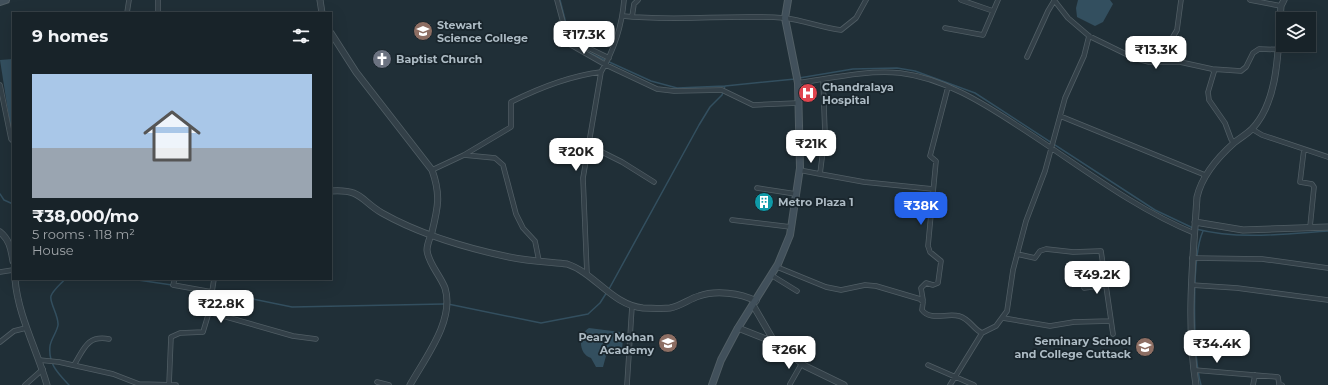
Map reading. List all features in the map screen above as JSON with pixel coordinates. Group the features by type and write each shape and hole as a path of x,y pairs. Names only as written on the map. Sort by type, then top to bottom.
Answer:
{"main road":[{"path":"0,2 6,0"},
{"path":"712,385 721,360 738,328 777,267 790,235 799,170 798,81 785,18 788,0"}],"street":[{"path":"127,12 129,0"},
{"path":"158,0 158,12"},
{"path":"320,0 322,12"},
{"path":"557,0 568,41 571,45 606,65 657,89 674,91 722,90 753,105 798,103"},
{"path":"587,274 583,178 590,146 602,72 609,58 623,16 624,0"},
{"path":"632,17 634,4 638,0"},
{"path":"623,16 671,20 710,17 785,18 841,30 856,18 866,0"},
{"path":"961,0 993,11"},
{"path":"945,28 983,35 998,0"},
{"path":"1027,57 1054,0 1068,18 1089,36 1134,58 1149,62 1180,62 1212,69 1241,70 1246,67 1255,50 1276,49"},
{"path":"1161,62 1164,52 1177,30 1180,0"},
{"path":"1250,0 1281,6"},
{"path":"1281,12 1281,6 1284,0"},
{"path":"332,35 356,72 432,170 437,185 439,198 427,249 431,262 444,286 448,300 447,308 438,335 410,385"},
{"path":"950,385 982,333 991,330 1003,318 1007,311 1012,275 1026,221 1043,176 1069,86 1084,56 1089,36"},
{"path":"573,37 578,43 609,58"},
{"path":"1196,385 1192,357 1191,285 1197,197 1200,185 1205,175 1234,143 1252,129 1262,114 1271,95 1278,52"},
{"path":"1212,69 1214,72 1208,92 1209,100 1225,123 1234,143"},
{"path":"432,170 464,155 511,127 511,102 541,87 581,75 602,72"},
{"path":"798,81 876,72 895,73 918,77 948,87 982,103 1052,147 1151,214 1194,232"},
{"path":"820,174 824,134 823,79"},
{"path":"0,85 12,140"},
{"path":"948,87 930,156 936,161 928,246 930,252 942,261 938,283 933,285 926,283 921,288 923,300 922,310 924,313 931,316 949,315 963,317 982,333"},
{"path":"1060,116 1205,175"},
{"path":"1252,129 1262,135 1328,157"},
{"path":"590,146 622,162 654,182"},
{"path":"1304,149 1300,182 1312,184 1314,187 1310,227"},
{"path":"464,155 495,158 503,165 516,214 523,228 535,241 539,261"},
{"path":"799,170 864,182 933,188"},
{"path":"756,188 796,194"},
{"path":"332,191 352,192 364,198 381,212 431,235 457,244 510,258 567,264 587,274 605,290 632,306 670,308 700,296 716,293 748,297 755,303 776,343"},
{"path":"732,220 791,227"},
{"path":"1195,222 1243,230 1328,227"},
{"path":"0,232 5,236 12,253"},
{"path":"1017,254 1035,258 1042,249 1073,252 1099,251 1102,254 1113,334"},
{"path":"1192,258 1262,259 1328,268"},
{"path":"777,267 826,287 841,290 864,285 876,286 923,300"},
{"path":"0,272 12,270"},
{"path":"771,275 797,291"},
{"path":"15,280 16,291 26,328 43,369 47,385"},
{"path":"175,280 173,285 212,292 214,280"},
{"path":"1084,288 1106,285"},
{"path":"1191,285 1237,288 1328,300"},
{"path":"627,385 632,306"},
{"path":"169,385 171,337 180,333 203,332 209,312 293,336 316,339"},
{"path":"1003,318 1050,326 1074,322 1111,321"},
{"path":"0,342 14,331 26,328"},
{"path":"738,328 776,343 802,364 844,385"},
{"path":"74,365 89,341 99,337 108,339"},
{"path":"39,360 59,362 113,374 139,384 176,385"},
{"path":"790,384 802,364"},
{"path":"928,365 974,385"},
{"path":"24,385 43,369"},
{"path":"1194,370 1278,377 1279,384 1282,385"},
{"path":"1253,385 1255,376"},
{"path":"377,382 390,385"}],"water":[{"path":"1078,0 1110,0 1113,4 1103,22 1095,26 1077,17 1076,8"},
{"path":"12,59 12,137 0,60"},
{"path":"589,328 620,332 623,338 622,351 606,356 603,367 596,367 591,358 587,356 582,348 581,339 585,331"}],"waterway":[{"path":"560,0 571,43"},
{"path":"585,51 651,81 677,88 725,86 795,79"},
{"path":"799,78 853,69 897,68 915,71 975,93 1155,210 1193,228"},
{"path":"609,289 699,125 710,107 722,95 725,86"},
{"path":"0,194 4,200 12,204"},
{"path":"1196,229 1245,235 1278,235 1328,231"},
{"path":"1201,385 1196,353 1194,307 1196,262 1203,231"},
{"path":"64,280 55,289 51,296 51,302 58,325 50,346 50,352 52,363 69,385"},
{"path":"138,280 172,285"},
{"path":"214,291 292,307 444,304"},
{"path":"448,304 541,323 588,314 600,303 607,292"}],"place":[{"name":"Stewart Science College","path":"423,31"},
{"name":"Baptist Church","path":"382,59"},
{"name":"Chandralaya Hospital","path":"808,93"},
{"name":"Metro Plaza 1","path":"764,202"},
{"name":"Peary Mohan Academy","path":"668,343"},
{"name":"Seminary School and College Cuttack","path":"1145,347"}]}
